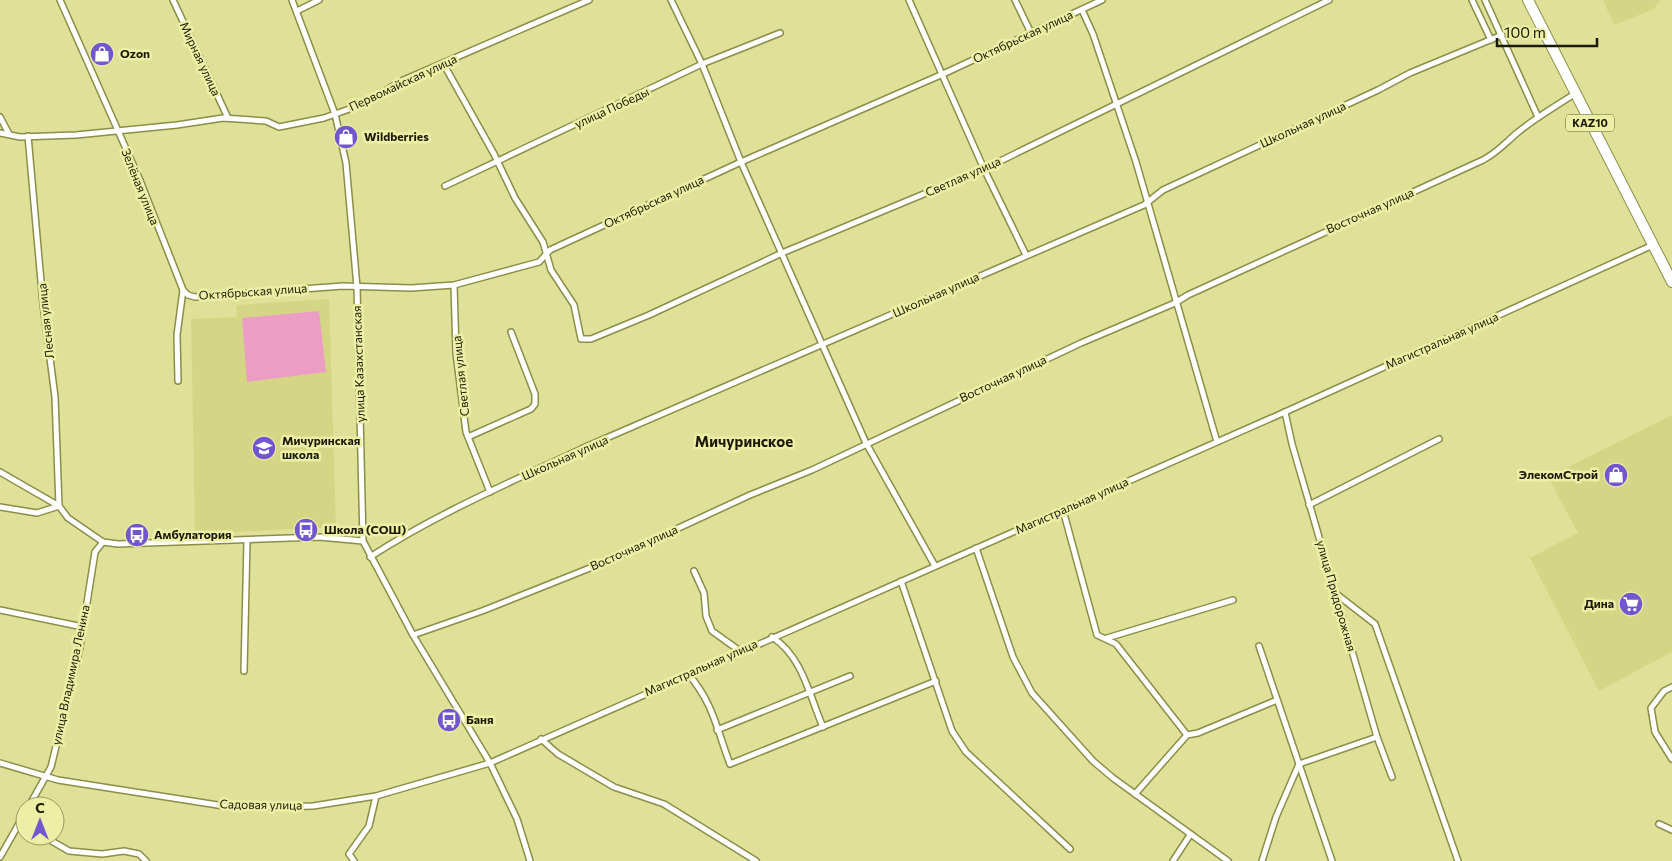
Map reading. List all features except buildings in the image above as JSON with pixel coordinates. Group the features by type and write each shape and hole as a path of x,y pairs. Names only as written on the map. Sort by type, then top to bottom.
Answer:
{"highway":[{"name":"KAZ10","path":"1528,0 1672,282"}],"street":[{"name":"Зелёная улица","path":"60,0 117,132 140,178 155,223 183,290"},
{"name":"Мирная улица","path":"173,0 228,118"},
{"name":"улица Казахстанская","path":"292,0 335,114 346,163 357,287 363,541 413,635 490,762 517,819 530,861"},
{"path":"296,11 319,0"},
{"name":"Первомайская улица","path":"0,133 20,137 117,132 228,118 266,121 279,127 335,114 366,103 399,82 590,0"},
{"path":"671,0 702,64 741,162 866,443 935,566"},
{"path":"909,0 984,169 1026,255"},
{"path":"1014,0 1031,33"},
{"name":"Октябрьская улица","path":"183,290 188,295 195,297 343,286 411,288 454,285 539,262 550,250 741,162 943,74 1102,0"},
{"name":"Светлая улица","path":"547,253 552,270 574,305 581,339 591,339 675,303 782,252 984,169 1329,0"},
{"path":"1472,0 1491,40"},
{"path":"1485,0 1538,117"},
{"path":"1082,10 1117,103 1148,202 1175,303 1217,442"},
{"name":"улица Победы","path":"445,186 702,64 780,33"},
{"name":"Школьная улица","path":"370,557 401,537 490,492 581,450 1148,202 1163,190 1378,90 1410,73 1502,36"},
{"path":"443,63 497,161 515,198 543,242 547,253"},
{"name":"Восточная улица","path":"413,635 482,611 605,562 741,499 812,470 1045,359 1175,303 1188,294 1483,160 1501,150 1515,134 1538,117 1576,93"},
{"path":"0,117 9,134"},
{"name":"Лесная улица","path":"28,136 43,304 55,397 59,506"},
{"name":"Магистральная улица","path":"490,762 1285,412 1653,245"},
{"name":"Светлая улица","path":"454,285 456,353 468,437 490,492"},
{"path":"178,381 177,335 183,290"},
{"name":"Светлая улица","path":"468,437 531,409 535,404 535,394 511,332"},
{"name":"улица Придорожная","path":"1285,412 1377,737 1392,777"},
{"path":"1310,505 1439,439"},
{"path":"0,472 59,506 68,518 104,542 118,544 248,541 319,537 363,541"},
{"path":"0,507 37,513 59,506"},
{"path":"1063,510 1097,635 1107,638 1116,644 1187,735"},
{"path":"244,671 248,541"},
{"name":"улица Владимира Ленина","path":"35,796 51,767 83,627 96,552 104,542"},
{"path":"976,548 1013,658 1032,693 1093,761 1190,835 1228,861"},
{"path":"694,571 704,593 706,616 712,631 740,651"},
{"path":"900,581 952,731 966,752 1070,848"},
{"path":"1335,593 1375,624 1458,861"},
{"path":"1107,638 1233,600"},
{"path":"0,610 83,627"},
{"path":"772,637 781,642 796,660 823,727"},
{"path":"1259,646 1332,861"},
{"path":"688,674 703,691 710,703 730,764 936,681"},
{"path":"718,730 850,676"},
{"path":"1672,687 1660,695 1651,708 1655,732 1672,759"},
{"path":"1136,794 1187,735 1198,733 1277,700"},
{"path":"1262,861 1270,832 1299,764 1377,737"},
{"path":"541,740 558,754 614,787 664,804 756,861"},
{"name":"Садовая улица","path":"0,763 58,780 234,806 312,806 376,796 490,762"},
{"path":"354,861 349,854 369,826 376,796"},
{"path":"1659,824 1672,830"},
{"path":"0,857 15,834"},
{"path":"1173,861 1190,835"},
{"path":"60,846 69,851 102,854 124,851 138,854 146,861"}],"shaded area":[{"path":"1603,0 1660,0 1654,9 1614,25"},
{"name":"Мичуринская школа","path":"329,299 336,527 195,534 191,319 237,317 236,305"},
{"path":"319,311 326,372 247,382 242,318"},
{"path":"1672,415 1672,652 1599,691 1530,558 1578,533 1548,477"}],"place":[{"name":"Ozon","path":"102,54"},
{"name":"Wildberries","path":"346,137"},
{"name":"Мичуринская школа","path":"264,448"},
{"name":"ЭлекомСтрой","path":"1616,475"},
{"name":"Школа (СОШ)","path":"306,530"},
{"name":"Амбулатория","path":"137,535"},
{"name":"Дина","path":"1631,604"},
{"name":"Баня","path":"449,720"}],"district":[{"name":"Мичуринское","path":"744,442"}]}
